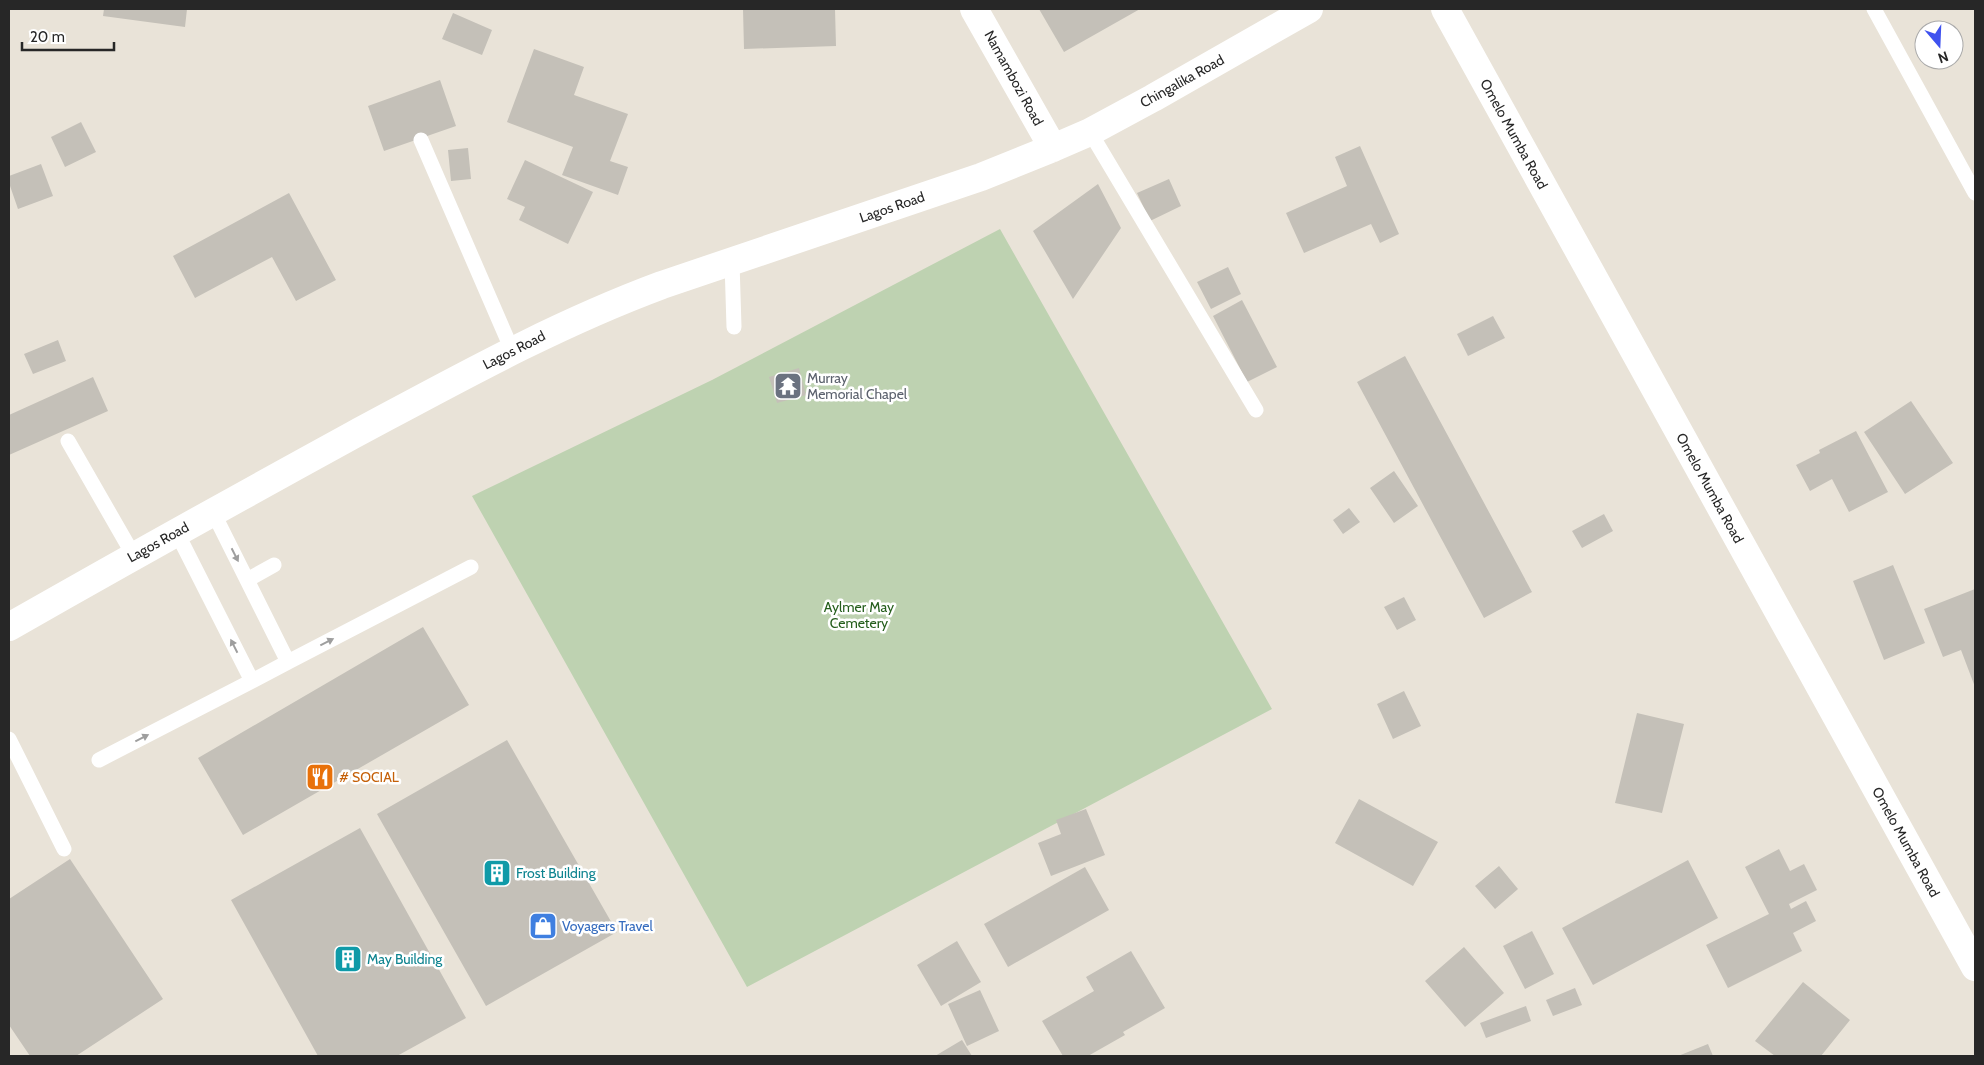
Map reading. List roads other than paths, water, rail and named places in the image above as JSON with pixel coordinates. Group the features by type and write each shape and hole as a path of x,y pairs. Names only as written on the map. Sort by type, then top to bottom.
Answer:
{"street":[{"name":"Namambozi Road","path":"974,9 1053,148"},
{"name":"Chingalika Road","path":"1053,148 1090,132 1309,9"},
{"name":"Omelo Mumba Road","path":"1445,9 1975,967"},
{"name":"Lagos Road","path":"9,627 176,531 512,350 611,304 982,177 1053,148"}],"lane":[{"path":"1874,9 1975,193"},
{"path":"1090,132 1256,410"},
{"path":"421,140 512,350"},
{"path":"732,262 734,327"},
{"path":"68,441 134,556"},
{"path":"213,512 288,662"},
{"path":"176,531 252,680"},
{"path":"247,580 274,565"},
{"path":"99,760 471,567"},
{"path":"9,739 64,849"}],"place":[{"name":"Murray Memorial Chapel","path":"788,386"},
{"name":"# SOCIAL","path":"320,777"},
{"name":"Frost Building","path":"497,873"},
{"name":"Voyagers Travel","path":"543,926"},
{"name":"May Building","path":"348,959"}],"park label":[{"name":"Aylmer May Cemetery","path":"859,616"}]}
